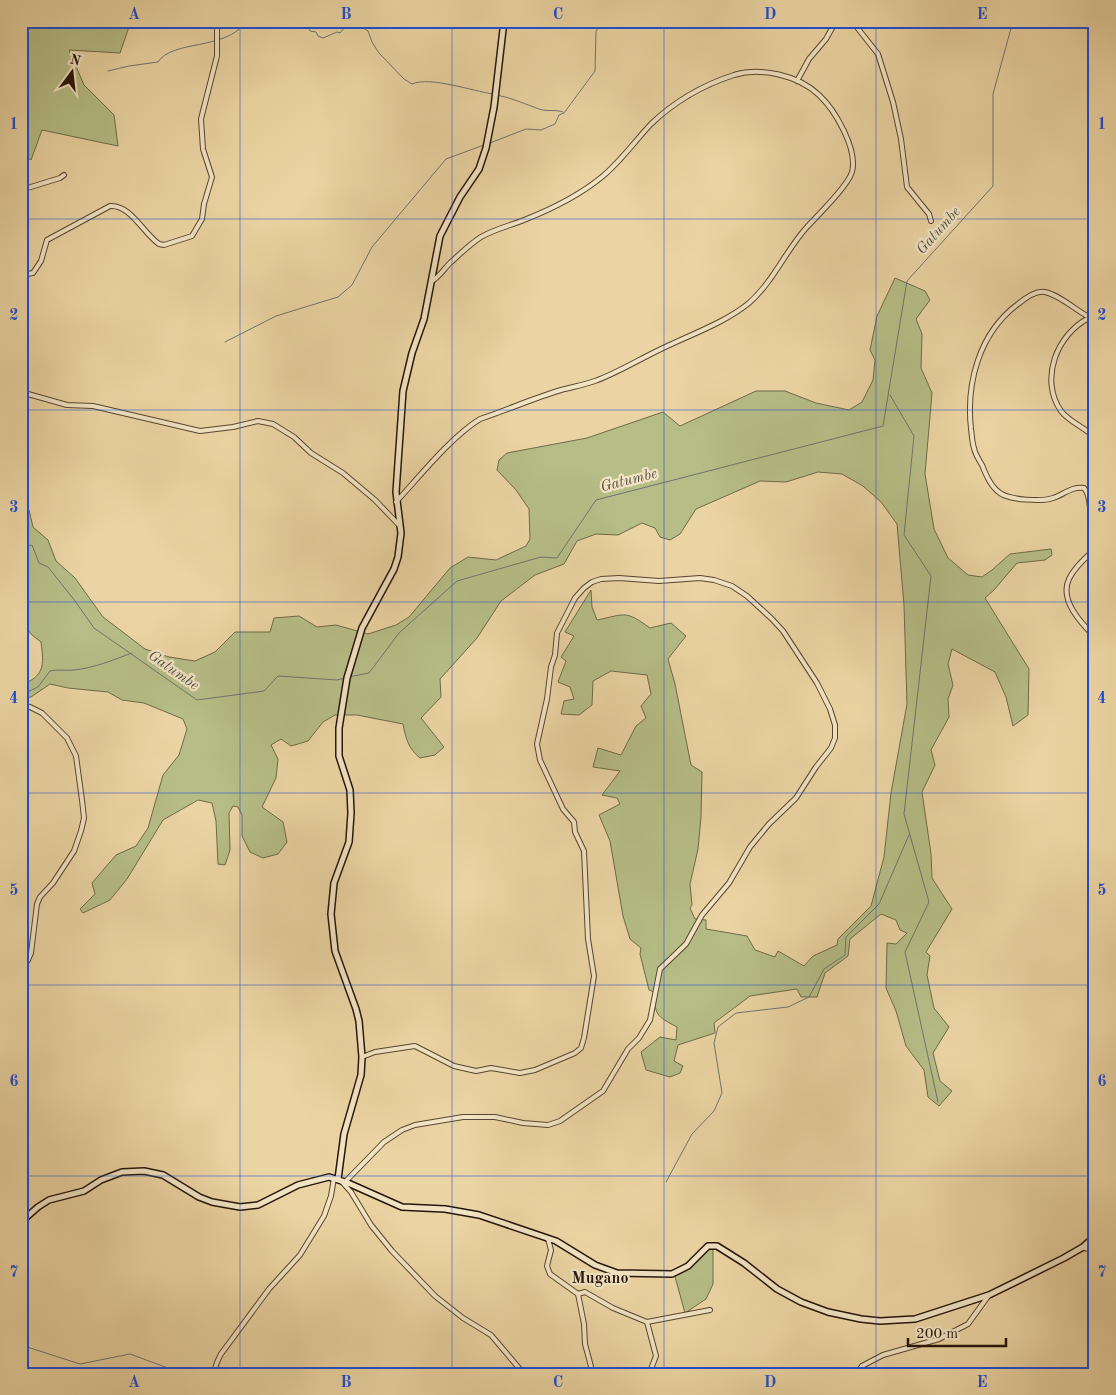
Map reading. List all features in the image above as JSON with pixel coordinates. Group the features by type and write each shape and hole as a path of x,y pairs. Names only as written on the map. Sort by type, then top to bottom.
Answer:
{"main road":[{"path":"336,1179 344,1134 361,1075 362,1057 359,1022 335,951 331,914 334,883 349,842 351,808 350,790 339,756 339,735 350,668 367,616 387,582 398,557 401,540 396,502 403,391 412,353 424,319 440,236 460,197 479,169 486,148 494,108 504,21"},
{"path":"21,1222 38,1206 50,1200 84,1191 101,1180 122,1172 144,1171 163,1174 199,1197 212,1202 240,1207 258,1205 298,1185 325,1177 345,1182 402,1207 470,1212 548,1239 563,1245 595,1265 625,1274 672,1274 688,1266 708,1246 717,1246 777,1289 795,1299 828,1312 871,1320 915,1318 989,1295 1032,1275 1083,1247 1095,1236"}],"street":[{"path":"21,275 32,274 41,261 47,240 52,236 110,206 116,206 125,210 159,244 164,245 192,236 196,231 202,219 204,204 212,177 203,149 201,118 217,56 217,21"},
{"path":"797,81 809,59 830,33 836,21"},
{"path":"852,21 878,54 885,72 897,121 907,187 929,214 931,221"},
{"path":"396,502 451,443 472,424 561,390 597,380 719,322 740,309 756,295 799,236 832,200 852,172 852,153 843,130 824,100 809,87 797,81 773,74 749,72 720,80 688,96 659,117 603,176 581,192 560,206 480,238 456,257 432,281"},
{"path":"21,190 60,178 64,175"},
{"path":"1095,320 1089,318 1073,305 1045,292 1024,299 1008,311 984,343 974,371 970,394 970,420 974,448 992,485 1001,494 1023,499 1052,499 1074,488 1084,488 1088,493 1089,513 1095,525"},
{"path":"1089,318 1075,326 1062,343 1055,357 1050,384 1061,410 1095,438"},
{"path":"21,392 67,405 93,406 200,431 233,427 258,421 272,424 294,438 311,453 343,473 375,500 399,525"},
{"path":"1095,548 1068,580 1067,595 1078,618 1095,637"},
{"path":"345,1182 384,1142 415,1124 463,1117 494,1117 535,1125 553,1124 591,1100 606,1087 628,1050 639,1038 650,1020 660,968 686,944 702,915 729,883 750,847 796,798 834,744 834,725 830,709 816,683 783,631 747,596 732,586 700,578 658,581 619,578 601,579 592,582 575,598 557,633 556,650 551,667 547,699 537,744 540,760 563,809 574,822 575,832 584,852 588,939 594,976 581,1048 575,1053 540,1068 520,1073 491,1068 476,1071 454,1066 415,1046 375,1052 362,1057"},
{"path":"21,705 42,713 68,738 78,766 84,818 74,851 53,883 40,897 37,904 30,953 21,971"},
{"path":"1095,1032 1092,1041 1095,1053"},
{"path":"215,1374 216,1363 222,1354 264,1296 300,1255 320,1224 336,1179 352,1192 371,1225 392,1251 435,1296 463,1318 491,1335 524,1374"},
{"path":"548,1239 551,1250 547,1266 550,1274 578,1294 584,1324 585,1344 593,1374"},
{"path":"1083,1247 1095,1251"},
{"path":"578,1294 585,1292 613,1308 647,1322 710,1310"},
{"path":"856,1374 862,1366 883,1355 939,1339 968,1324 989,1295"},
{"path":"647,1322 656,1356 648,1374"}],"green space":[{"path":"21,21 131,21 120,53 69,50 84,85 114,115 118,146 42,130 31,160 21,153"},
{"path":"895,278 925,291 930,300 916,319 922,334 921,368 932,393 925,474 934,529 948,558 968,575 982,577 1010,554 1051,549 1052,555 1045,560 1017,563 985,598 1029,669 1028,715 1013,726 1006,697 995,672 952,649 948,664 953,685 948,699 949,717 931,750 935,765 922,792 931,854 932,878 952,909 926,952 930,956 927,975 934,1008 949,1027 933,1053 940,1081 952,1091 939,1106 928,1097 924,1070 906,1046 896,1011 886,988 887,943 896,944 907,933 900,930 896,920 881,914 850,939 848,956 825,973 817,997 801,997 797,989 750,996 714,1023 715,1033 678,1045 674,1061 683,1066 680,1073 670,1077 646,1070 641,1052 660,1037 676,1040 677,1027 661,1017 656,1010 654,992 649,990 640,954 641,948 630,939 623,916 610,841 599,815 620,804 617,798 602,795 620,771 593,767 598,748 621,755 636,726 646,718 641,706 651,694 647,675 611,671 593,681 592,705 579,715 561,714 564,701 574,699 570,687 558,682 566,661 561,657 574,636 565,632 591,590 592,607 597,620 625,615 635,618 650,628 671,623 686,636 668,659 675,684 691,765 702,772 698,849 690,884 692,905 690,908 695,919 706,920 706,929 747,936 755,950 775,957 778,951 804,966 813,956 837,945 838,939 871,906 884,857 891,793 907,704 904,605 897,524 881,502 863,486 842,474 818,472 786,482 760,481 696,509 680,534 670,540 660,537 655,528 642,523 618,535 596,534 577,541 564,564 535,575 501,601 477,638 440,679 441,697 421,718 444,747 435,755 420,758 408,743 403,724 357,715 335,715 323,722 308,741 291,746 281,739 271,745 278,759 276,778 262,807 283,822 287,842 278,854 263,858 250,852 242,836 242,815 238,807 233,806 229,813 230,850 225,865 218,864 216,821 212,803 198,800 163,820 127,879 110,900 83,913 80,909 95,894 92,883 116,855 136,846 148,828 163,775 179,755 187,729 183,719 144,703 122,700 108,692 68,688 50,684 31,697 21,699 21,685 29,682 39,674 43,657 41,642 21,622 21,511 29,510 33,527 48,540 56,561 75,578 103,617 145,649 169,657 195,661 215,652 235,632 270,632 274,618 299,616 317,627 336,625 368,634 396,625 409,617 450,568 468,557 496,560 526,546 530,539 529,509 516,490 497,470 499,460 507,453 587,438 663,412 680,426 756,391 785,391 816,403 849,410 862,402 873,380 875,360 870,350 877,316"},
{"path":"713,1247 713,1284 706,1299 685,1313 674,1273 685,1270 708,1248"}],"waterway":[{"path":"108,71 158,62 165,55 175,50 224,38 235,32 244,24 244,21"},
{"path":"286,21 308,27 310,31 316,32 318,36 323,38 337,32 340,33 345,27 357,24 368,31 379,53 404,79 412,84 420,82 440,83 493,94"},
{"path":"490,143 526,129 541,130 555,124 559,115 564,113 595,71 596,31 603,21"},
{"name":"Gatumbe","path":"349,677 369,673 399,633 457,581 541,557 557,558 596,500 883,426 907,281 993,186 993,94 1013,21"},
{"path":"497,95 542,110 563,112"},
{"path":"225,342 276,316 338,297 352,285 372,247 446,159 484,145"},
{"path":"890,395 914,436 904,535 931,576 904,814 929,902 905,952 938,1102"},
{"name":"Gatumbe","path":"21,544 24,547 32,545 39,563 48,567 94,628 197,700 264,691 278,676 337,680 345,678"},
{"path":"21,695 38,687 50,671 89,667 132,653"},
{"path":"666,1182 692,1134 714,1111 722,1093 714,1043 718,1027 736,1013 788,1007 809,997 824,969 845,955 846,937 879,904 909,835"},
{"path":"21,1345 80,1364 130,1354 184,1374"},
{"path":"217,1374 223,1371 232,1374"}],"district":[{"name":"Mugano","path":"600,1279"}]}
